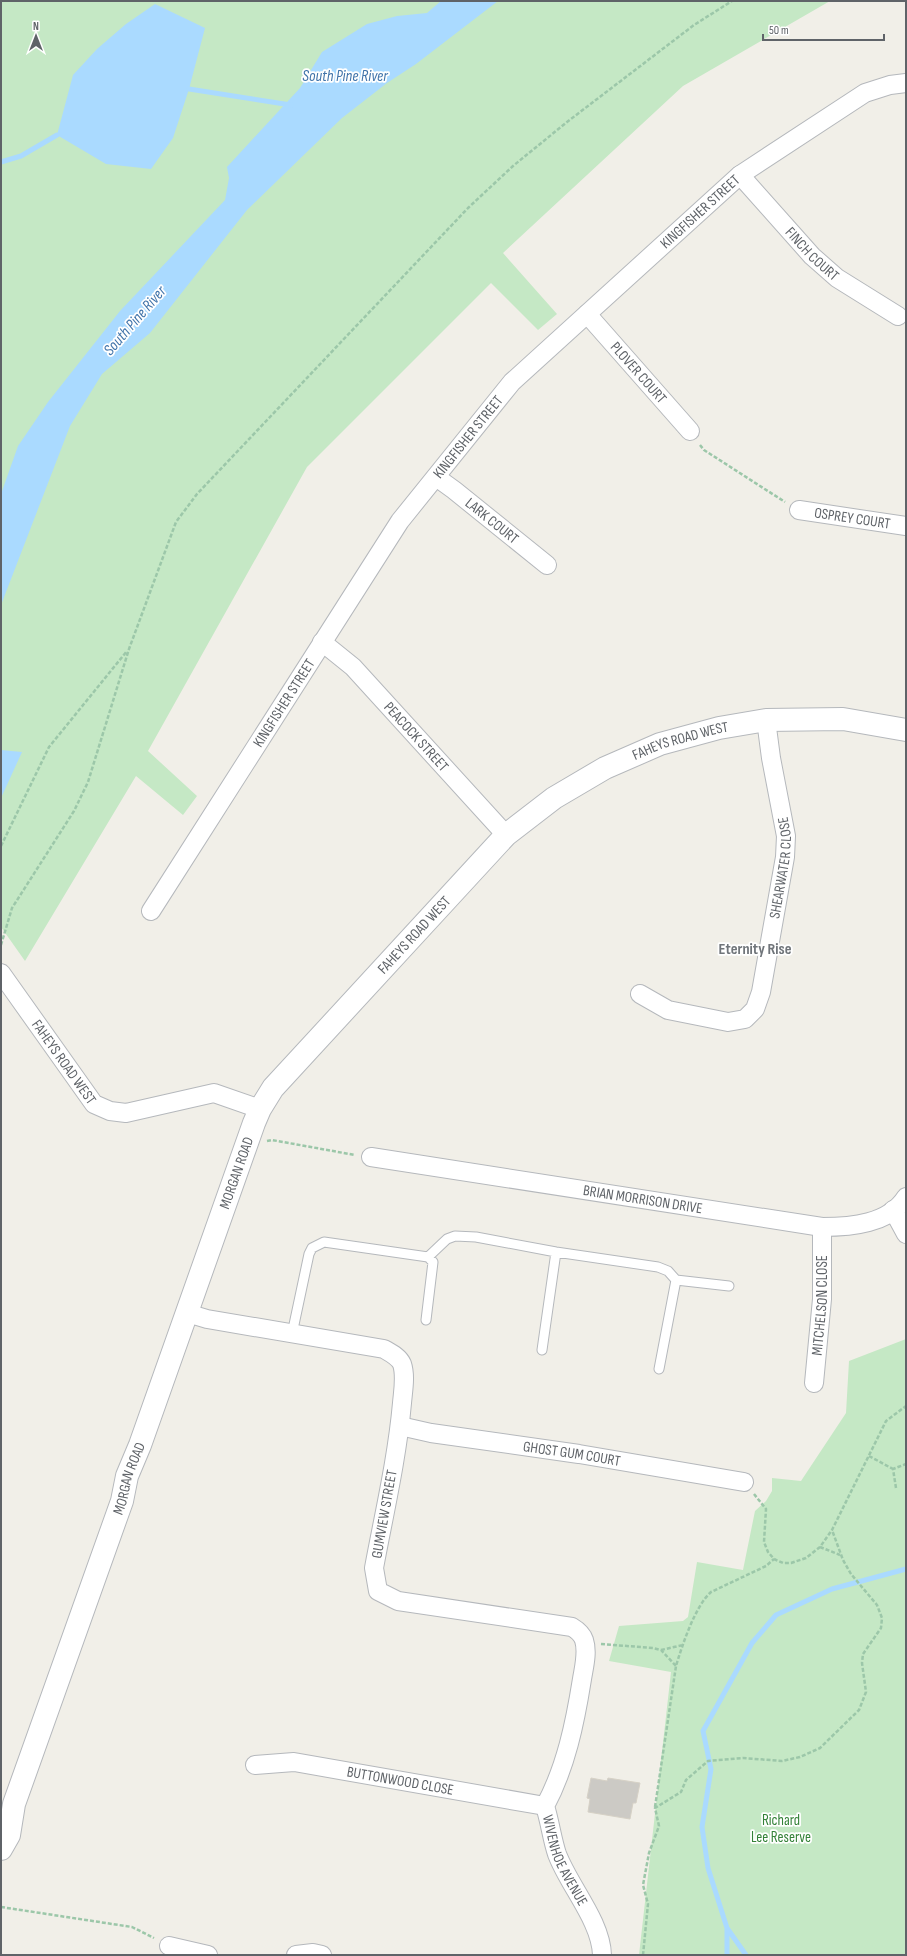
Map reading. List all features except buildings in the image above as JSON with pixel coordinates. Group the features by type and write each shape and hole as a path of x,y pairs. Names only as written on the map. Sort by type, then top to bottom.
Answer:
{"street":[{"name":"KINGFISHER STREET","path":"151,910 400,521 512,382 740,175 865,93 890,85 906,83"},
{"name":"FINCH COURT","path":"740,175 812,256 832,274 854,290 898,316"},
{"name":"PLOVER COURT","path":"587,314 690,431"},
{"name":"LARK COURT","path":"436,477 547,565"},
{"name":"OSPREY COURT","path":"799,510 906,526"},
{"name":"PEACOCK STREET","path":"322,642 353,667 506,835"},
{"name":"FAHEYS ROAD WEST","path":"1,973 94,1104 110,1111 126,1113 214,1093 260,1109 273,1088 506,835 554,798 605,768 660,744 718,728 766,720 843,719 906,730"},
{"name":"SHEARWATER CLOSE","path":"640,994 668,1010 728,1022 745,1019 755,1008 760,992 786,850 786,836 771,758 766,720"},
{"name":"MORGAN ROAD","path":"1,1849 9,1835 8,1803 122,1501 127,1476 140,1445 260,1109"},
{"name":"BRIAN MORRISON DRIVE","path":"371,1157 822,1227 860,1225 878,1219 893,1210 906,1197"},
{"path":"893,1210 906,1234"},
{"name":"MITCHELSON CLOSE","path":"814,1383 822,1299 822,1227"},
{"name":"GUMVIEW STREET","path":"187,1313 207,1319 384,1349 395,1355 402,1363 404,1373 400,1426 374,1568 378,1591 398,1601 572,1627 579,1632 585,1644"},
{"name":"GHOST GUM COURT","path":"400,1426 432,1433 579,1454 744,1482"},
{"name":"WIVENHOE AVENUE","path":"585,1644 586,1655 575,1720 554,1789 545,1806 557,1853 572,1886 594,1925 602,1948 602,1955"},
{"name":"BUTTONWOOD CLOSE","path":"255,1765 294,1762 545,1806"},
{"path":"169,1946 208,1955"},
{"path":"296,1955 314,1953 322,1955"}],"lane":[{"path":"428,1257 447,1239 455,1236 476,1237 556,1252 658,1267 668,1271 676,1280 729,1286"},
{"path":"292,1334 309,1254 312,1248 324,1242 428,1257 433,1262 433,1270 426,1320"},
{"path":"542,1350 556,1252"},
{"path":"659,1369 676,1280"}],"path":[{"path":"1,945 12,908 74,811 88,782 129,650 176,522 197,494 468,208 512,166 694,25 732,1"},
{"path":"690,431 704,450 799,510"},
{"path":"1,846 49,747 129,650"},
{"path":"260,1142 272,1140 371,1157"},
{"path":"744,1482 766,1509 764,1542 768,1552 774,1559 783,1563 791,1563 806,1558 820,1546 832,1530 886,1421 906,1406"},
{"path":"869,1456 893,1469 906,1464"},
{"path":"893,1469 896,1488"},
{"path":"655,1808 681,1792 686,1780 708,1761 743,1758 782,1761 800,1757 820,1748 859,1710 866,1692 862,1663 863,1654 881,1628 882,1618 877,1604 851,1574 841,1555 832,1530"},
{"path":"820,1546 841,1555"},
{"path":"643,1955 648,1904 643,1885 648,1853 659,1826 655,1808 676,1666 683,1645 704,1599 711,1592 766,1566 774,1559"},
{"path":"585,1644 622,1645 662,1650 683,1645"},
{"path":"662,1650 676,1666"},
{"path":"1,1907 132,1927 169,1946"}],"green space":[{"path":"1,1 830,1 683,86 503,253 557,314 538,330 491,283 307,467 148,751 197,796 183,815 136,776 25,961 1,927"},
{"name":"Richard Lee Reserve","path":"906,1339 906,1955 639,1955 671,1672 609,1661 619,1626 683,1621 688,1617 697,1562 743,1570 755,1511 766,1501 772,1491 772,1478 801,1481 846,1413 849,1361"}],"water":[{"name":"South Pine River","path":"441,1 498,1 342,118 247,210 150,333 102,374 70,426 1,605 1,494 18,446 48,402 120,311 225,200 229,178 227,167 300,88 322,52 367,24 397,16 427,13"},
{"path":"155,4 205,28 189,89 173,138 151,169 106,164 57,135 73,75 97,49 126,24"},
{"path":"1,750 22,752 1,798"}],"waterway":[{"path":"189,89 291,105"},
{"path":"1,162 21,156 57,135"},
{"path":"746,1955 727,1928 708,1868 702,1827 711,1769 703,1731 752,1643 776,1615 832,1589 906,1569"},
{"path":"727,1928 727,1955"}],"district":[{"name":"Eternity Rise","path":"755,948"}]}
